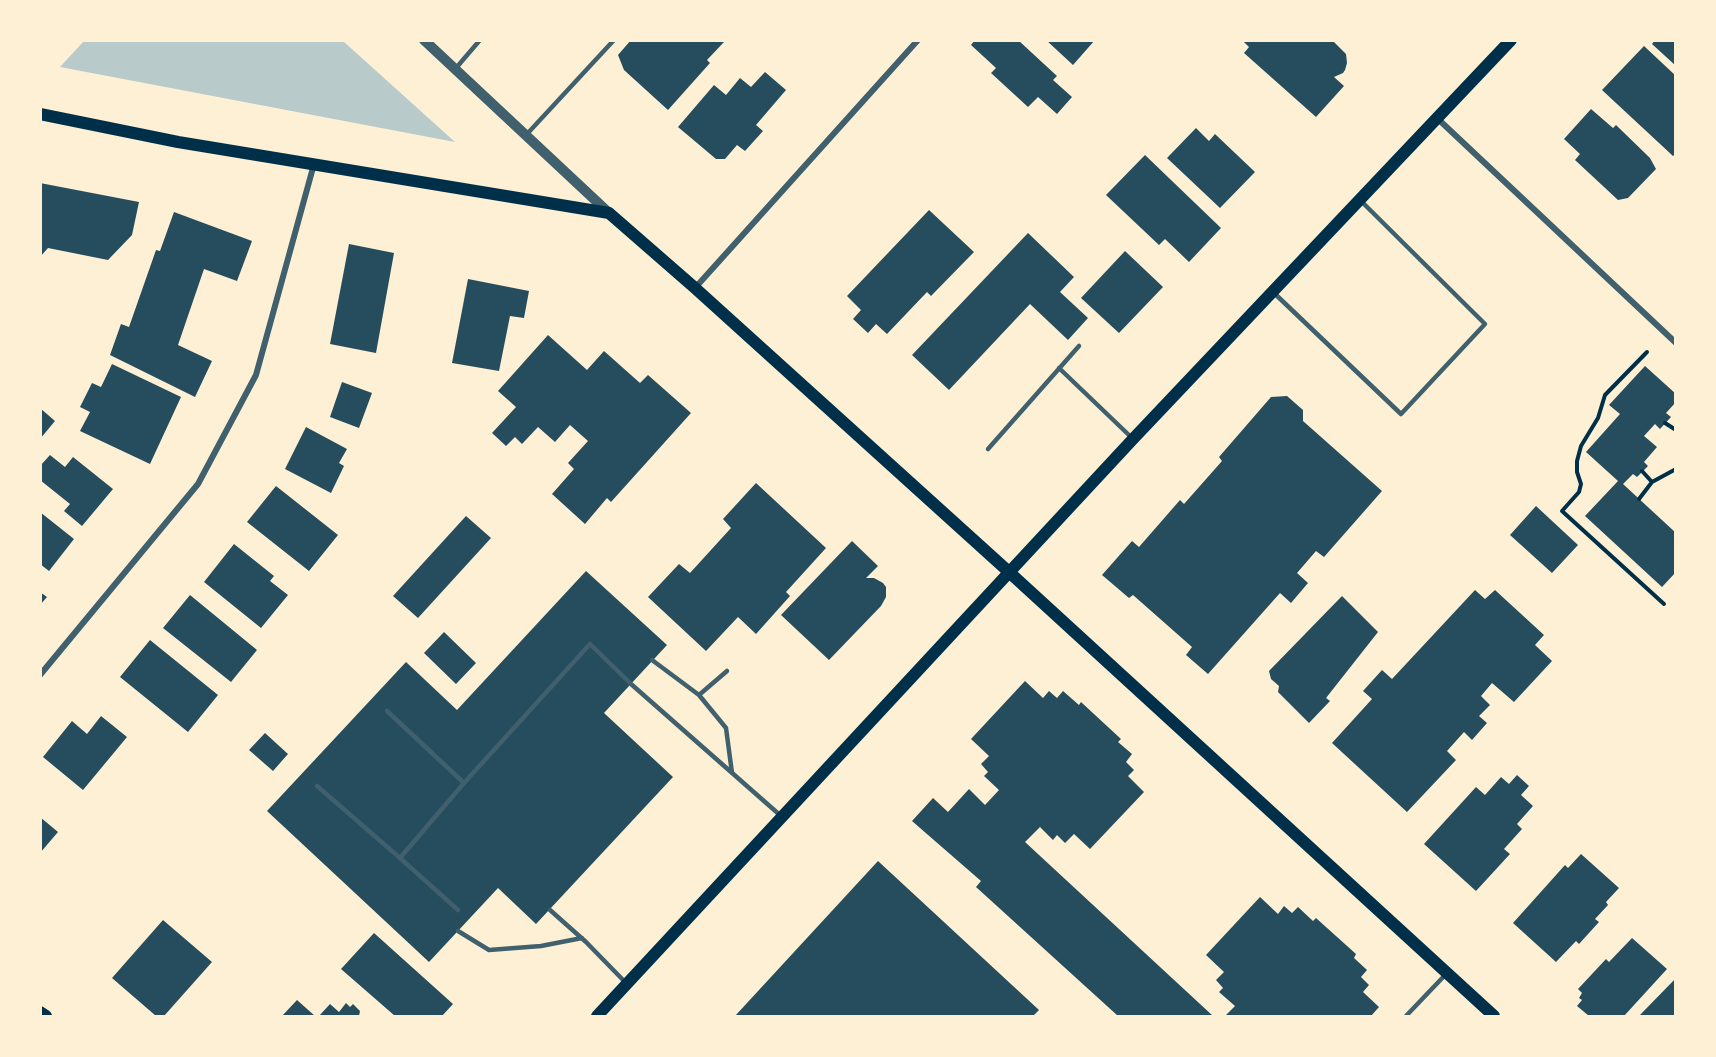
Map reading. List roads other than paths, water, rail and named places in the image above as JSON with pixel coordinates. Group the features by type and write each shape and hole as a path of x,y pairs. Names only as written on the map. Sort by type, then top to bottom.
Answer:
{"main road":[{"path":"597,1017 1133,439 1511,40"},
{"path":"40,114 178,142 609,213 1009,572 1494,1017"},
{"path":"40,1012 46,1017"}],"street":[{"path":"424,40 609,213"},
{"path":"695,288 918,40"},
{"path":"1438,118 1676,343"},
{"path":"40,675 198,484 256,375 304,208 314,164"}],"lane":[{"path":"454,69 480,40"},
{"path":"525,135 614,40"},
{"path":"1272,291 1401,414 1485,324 1360,199"},
{"path":"988,449 1079,346"},
{"path":"1059,368 1133,439"},
{"path":"400,858 464,783 590,644 631,684 782,817"},
{"path":"652,660 699,695 726,728 732,773"},
{"path":"699,695 727,671"},
{"path":"387,711 464,783"},
{"path":"317,786 458,910"},
{"path":"550,910 582,938 627,984"},
{"path":"458,931 489,950 541,946 582,938"},
{"path":"1406,1017 1447,973"}]}
